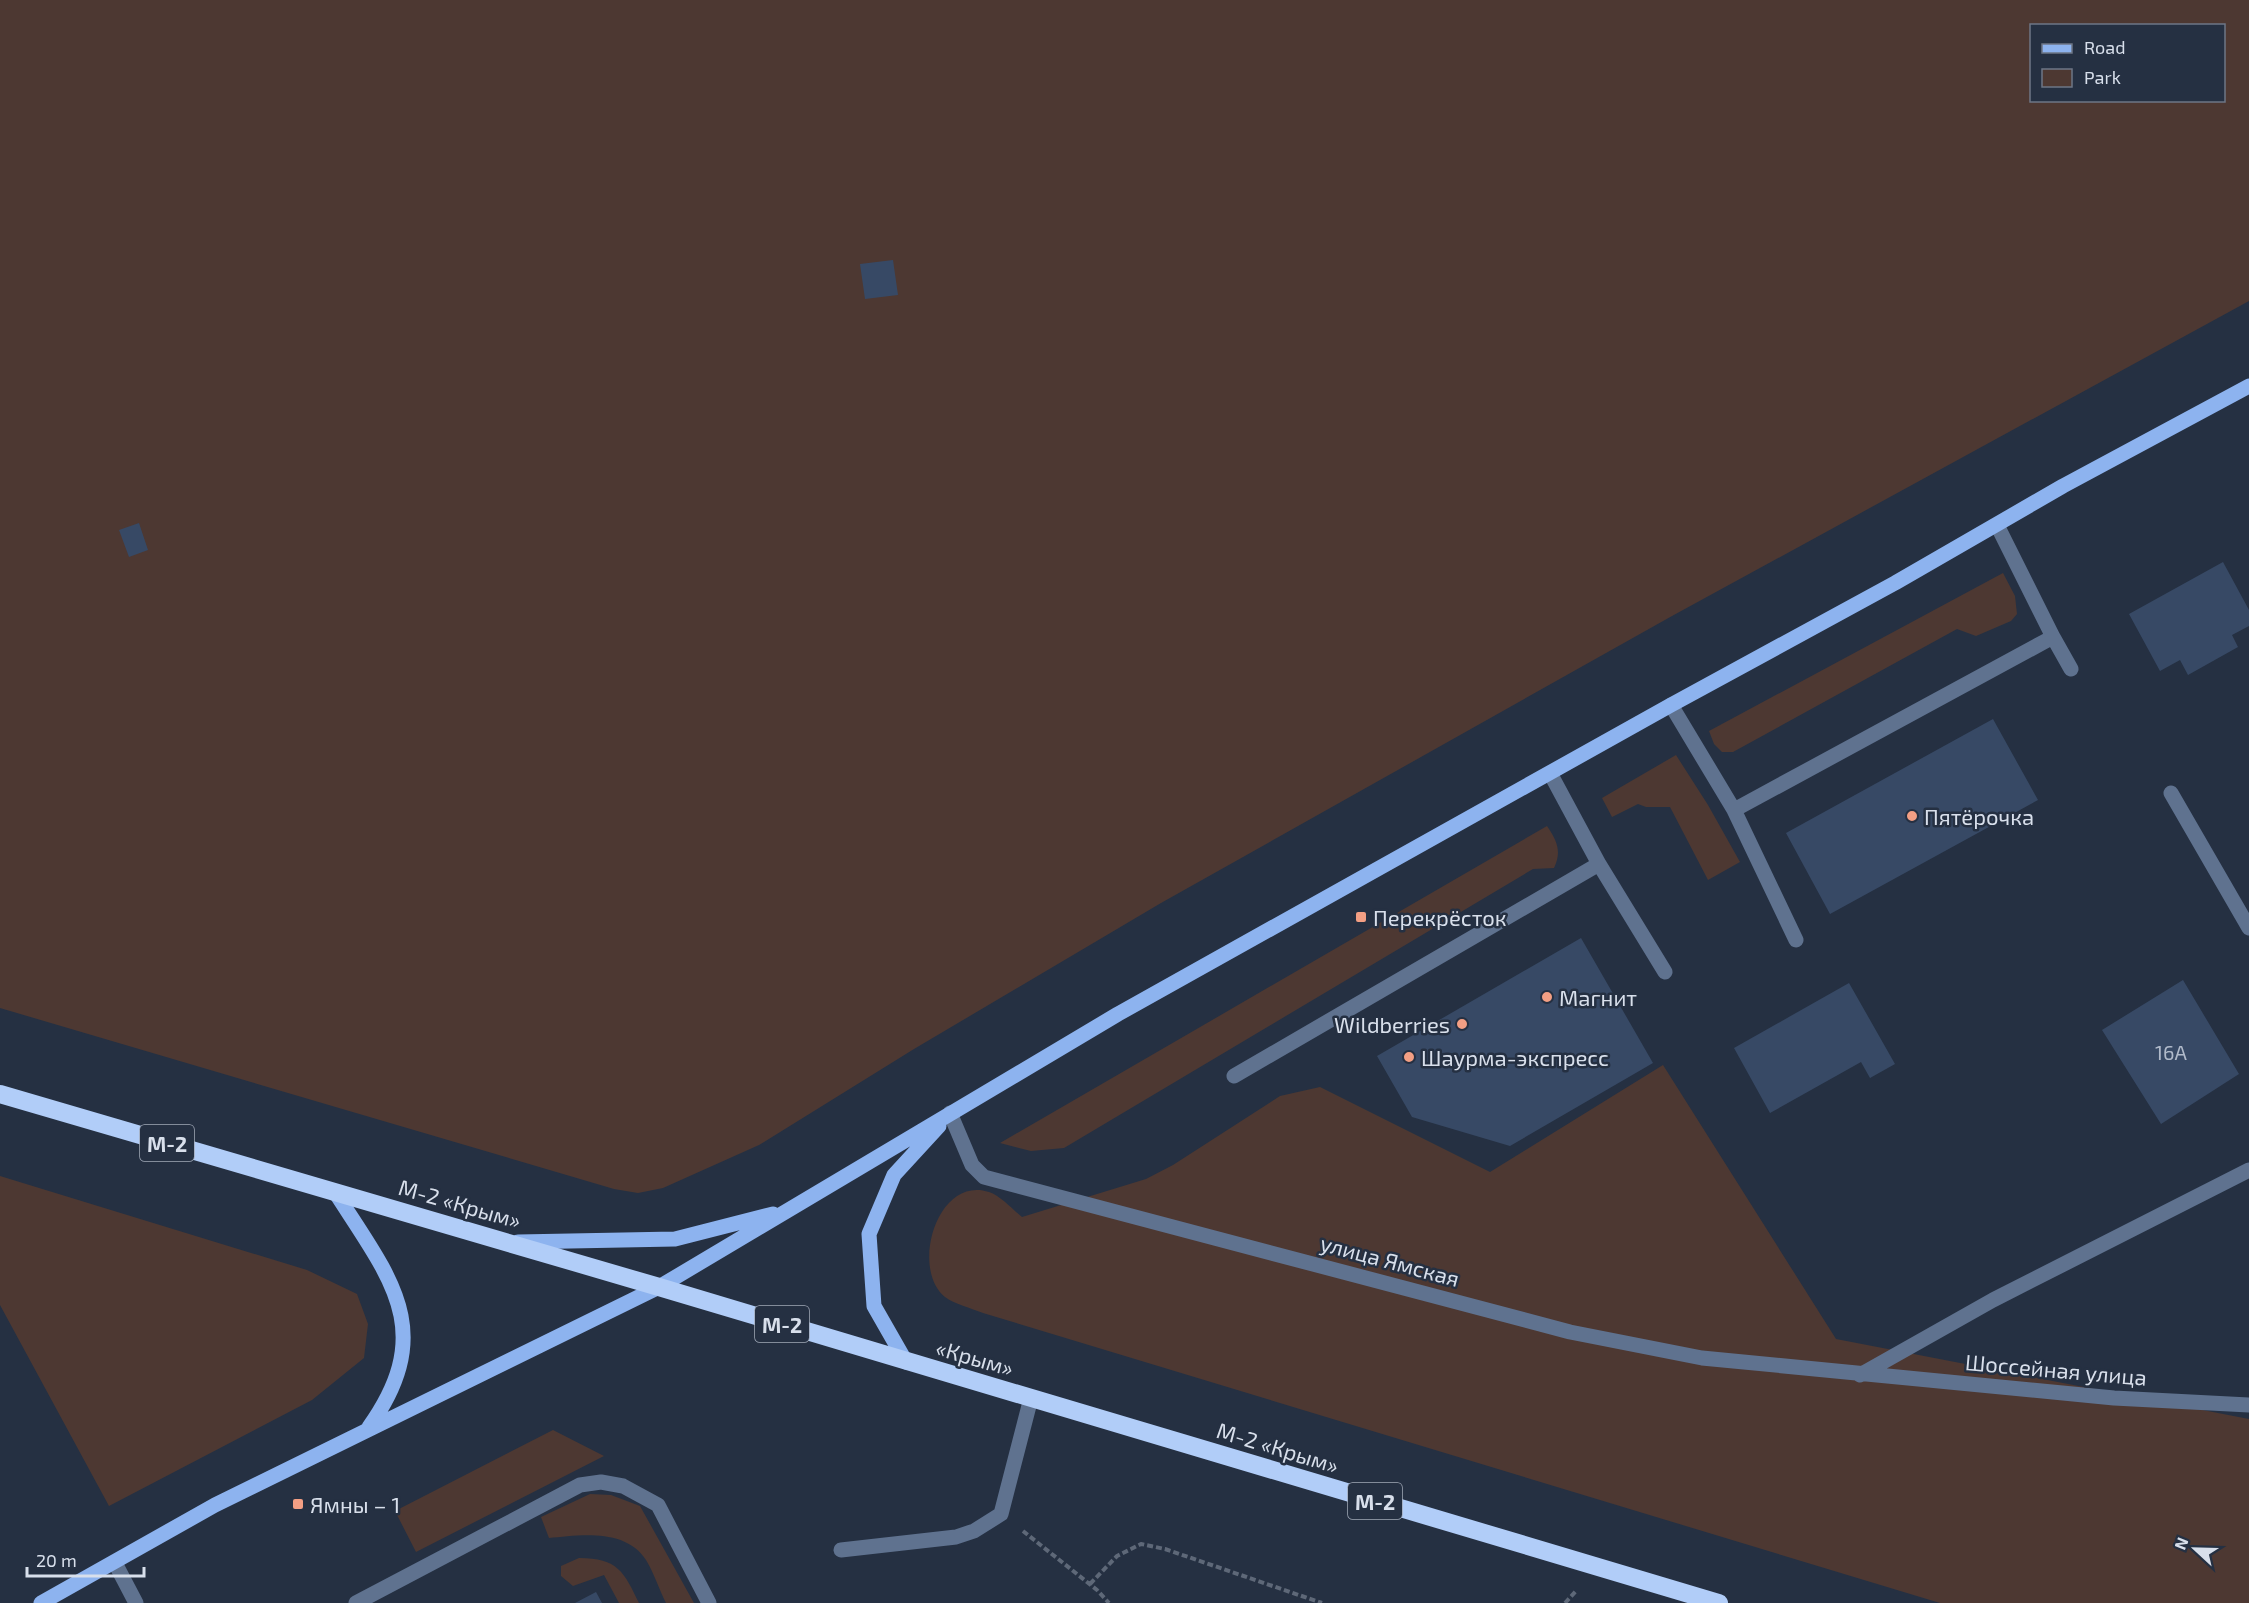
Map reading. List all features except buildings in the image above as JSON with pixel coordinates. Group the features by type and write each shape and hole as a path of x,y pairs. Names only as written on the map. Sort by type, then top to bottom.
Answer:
{"highway":[{"name":"М-2 «Крым»","path":"0,1094 507,1242 906,1362"},
{"name":"«Крым»","path":"906,1362 1031,1398"},
{"name":"М-2 «Крым»","path":"1031,1398 1719,1603"}],"main road":[{"path":"41,1603 215,1505 659,1287 1118,1014 2249,386"},
{"path":"906,1362 874,1306 869,1234 894,1175 950,1113"},
{"path":"335,1192 380,1263 398,1299 403,1317 404,1340 398,1375 382,1409 367,1430"},
{"path":"507,1242 675,1239 790,1209"}],"street":[{"path":"1997,525 2071,669"},
{"path":"1734,810 2053,637"},
{"path":"1671,705 1734,810 1796,940"},
{"path":"1550,774 1599,864 1665,972"},
{"path":"2171,793 2249,927"},
{"path":"1234,1076 1599,864"},
{"name":"улица Ямская","path":"950,1113 972,1165 984,1177 1058,1194 1570,1332 1702,1358 1860,1375"},
{"path":"1860,1375 1993,1300 2249,1170"},
{"name":"Шоссейная улица","path":"1860,1375 2114,1398 2249,1405"},
{"path":"841,1550 956,1537 974,1531 1001,1514 1031,1398"},
{"path":"356,1603 580,1485 594,1482 632,1490 658,1505 709,1603"},
{"path":"115,1563 135,1603"}],"path":[{"path":"1001,1514 1090,1584 1109,1603"},
{"path":"1090,1584 1117,1556 1141,1544 1165,1548 1322,1603"}],"green space":[{"path":"0,0 2249,0 2249,301 1672,616 1161,903 914,1049 759,1145 663,1188 638,1193 614,1189 0,1008"},
{"path":"2003,573 2015,596 2017,614 2011,621 1976,636 1957,629 1733,752 1722,752 1714,744 1709,731"},
{"path":"1676,755 1740,862 1708,880 1670,807 1646,807 1638,804 1612,817 1602,798"},
{"path":"1547,826 1558,851 1554,868 1533,869 1064,1148 1031,1151 1000,1143"},
{"path":"1663,1065 1836,1339 2249,1419 2249,1603 1940,1603 983,1313 945,1297 935,1284 930,1266 930,1247 934,1228 943,1210 955,1197 971,1190 989,1192 1022,1217 1146,1179 1173,1165 1280,1096 1320,1087 1490,1172"},
{"path":"0,1176 307,1270 357,1294 368,1324 364,1358 312,1400 109,1506 0,1305"},
{"path":"553,1430 604,1456 416,1552 395,1511"},
{"path":"590,1494 611,1495 640,1506 694,1603 666,1603 646,1560 627,1543 614,1538 588,1535 549,1538 541,1517"},
{"path":"579,1558 603,1561 618,1569 629,1583 639,1603 619,1603 604,1575 573,1586 561,1576 561,1566"}],"place":[{"name":"Пятёрочка","path":"1912,816"},
{"name":"Перекрёсток","path":"1361,917"},
{"name":"Магнит","path":"1547,997"},
{"name":"Wildberries","path":"1462,1024"},
{"name":"Шаурма-экспресс","path":"1409,1057"},
{"name":"Ямны – 1","path":"298,1504"}]}
